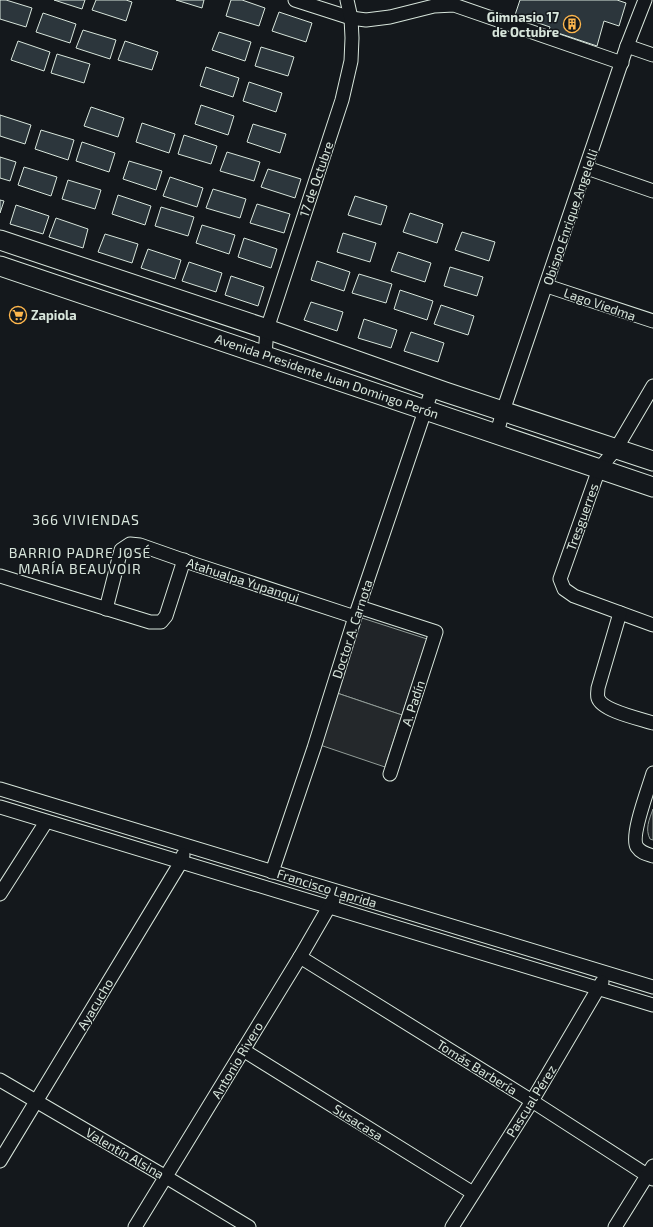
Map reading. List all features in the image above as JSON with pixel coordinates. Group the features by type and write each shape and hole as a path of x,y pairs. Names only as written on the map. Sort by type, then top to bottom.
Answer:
{"main road":[{"name":"Avenida Presidente Juan Domingo Perón","path":"0,240 267,329 503,412 653,461"},
{"name":"Avenida Presidente Juan Domingo Perón","path":"0,266 424,408 653,487"}],"street":[{"path":"295,0 351,18 366,20 390,18 434,6 454,5 622,63"},
{"name":"17 de Octubre","path":"265,355 267,329 342,100 351,61 351,18 347,0"},
{"name":"Obispo Enrique Angelelli","path":"497,434 503,412 587,168 627,46 645,0"},
{"path":"627,46 653,54"},
{"path":"587,168 653,191"},
{"name":"Lago Viedma","path":"547,286 653,321"},
{"path":"616,449 653,386"},
{"name":"Doctor A. Carnota","path":"272,872 432,387"},
{"name":"Tresguerres","path":"616,449 599,469 560,579 564,589 574,596 620,613"},
{"name":"Atahualpa Yupanqui","path":"106,609 121,550 130,544 140,545 184,560 357,612 436,632"},
{"path":"0,576 150,622 161,622 166,616 184,560"},
{"path":"653,625 620,613 598,688 597,698 608,708 653,722"},
{"name":"A. Padín","path":"390,774 436,632"},
{"path":"648,854 637,847 635,840 636,830 653,773"},
{"name":"Francisco Laprida","path":"0,789 653,987"},
{"name":"Francisco Laprida","path":"0,807 653,1005"},
{"path":"0,894 46,822"},
{"name":"Ayacucho","path":"0,1160 181,862 186,846"},
{"name":"Antonio Rivero","path":"135,1227 338,892"},
{"name":"Tomás Barbería","path":"300,957 651,1174"},
{"name":"Pascual Pérez","path":"452,1227 532,1101 607,973"},
{"name":"Susacasa","path":"243,1050 473,1193"},
{"name":"Valentín Alsina","path":"0,1080 249,1227"},
{"path":"615,1227 651,1174"}],"shaded area":[{"path":"362,618 427,639 402,715 337,693"},
{"path":"337,693 402,715 385,767 320,745"},
{"path":"653,809 653,840 650,839 648,828"}],"building":[{"path":"0,0 6,0 32,8 26,27 0,19"},
{"path":"54,0 85,0 82,9"},
{"path":"96,0 126,0 132,2 126,21 92,10"},
{"path":"176,0 204,0 202,8"},
{"path":"231,0 242,0 265,8 259,26 226,16"},
{"name":"Gimnasio 17 de Octubre","path":"520,0 617,0 626,3 619,26 604,21 597,46 549,30 550,27 515,15"},
{"path":"279,12 312,23 306,42 272,31"},
{"path":"43,13 76,24 70,43 36,32"},
{"path":"83,30 116,40 110,59 76,48"},
{"path":"219,32 251,42 245,61 212,50"},
{"path":"18,41 50,52 44,71 11,60"},
{"path":"125,41 158,52 152,70 118,60"},
{"path":"261,47 294,57 288,76 255,66"},
{"path":"57,54 90,64 84,83 51,73"},
{"path":"206,67 239,78 233,97 200,86"},
{"path":"249,82 282,93 276,112 243,101"},
{"path":"201,105 234,116 228,135 195,124"},
{"path":"91,107 124,118 118,137 84,126"},
{"path":"0,115 31,125 25,144 0,136"},
{"path":"142,123 175,134 169,153 136,142"},
{"path":"253,124 286,134 280,153 247,142"},
{"path":"41,130 74,140 68,160 35,149"},
{"path":"184,135 217,146 211,164 178,154"},
{"path":"82,142 115,153 109,172 76,161"},
{"path":"227,152 260,162 254,181 220,171"},
{"path":"0,157 16,162 10,181 0,178"},
{"path":"129,161 162,171 156,190 123,179"},
{"path":"24,167 57,177 51,196 18,185"},
{"path":"268,169 301,179 295,198 261,187"},
{"path":"170,177 203,188 197,207 163,196"},
{"path":"68,180 101,190 95,209 62,199"},
{"path":"213,189 246,199 240,218 206,208"},
{"path":"118,195 151,206 145,225 112,214"},
{"path":"355,196 387,206 381,225 348,215"},
{"path":"0,200 4,201 0,213"},
{"path":"257,204 290,214 284,233 250,223"},
{"path":"16,205 49,216 43,234 10,224"},
{"path":"161,207 194,217 188,236 155,226"},
{"path":"410,213 443,224 437,243 403,232"},
{"path":"56,218 88,229 83,248 49,237"},
{"path":"202,225 235,235 229,254 196,243"},
{"path":"462,232 495,242 489,261 455,250"},
{"path":"343,233 376,243 370,262 337,252"},
{"path":"105,234 138,244 132,263 98,252"},
{"path":"244,238 277,249 271,268 238,257"},
{"path":"148,249 181,260 175,279 141,268"},
{"path":"398,252 431,263 425,282 391,271"},
{"path":"317,261 350,272 344,291 311,280"},
{"path":"189,262 222,273 216,292 182,281"},
{"path":"450,267 483,277 477,296 444,286"},
{"path":"359,274 392,284 386,303 352,293"},
{"path":"231,276 264,287 258,306 225,295"},
{"path":"400,290 433,301 427,320 394,309"},
{"path":"311,302 343,312 337,331 304,320"},
{"path":"441,305 474,316 468,335 434,324"},
{"path":"364,319 397,330 391,348 358,338"},
{"path":"411,332 444,343 438,362 404,351"}],"place":[{"name":"Gimnasio 17 de Octubre","path":"572,24"},
{"name":"Zapiola","path":"18,315"}],"district":[{"name":"366 VIVIENDAS","path":"86,519"},
{"name":"BARRIO PADRE JOSÉ MARÍA BEAUVOIR","path":"80,560"}]}
